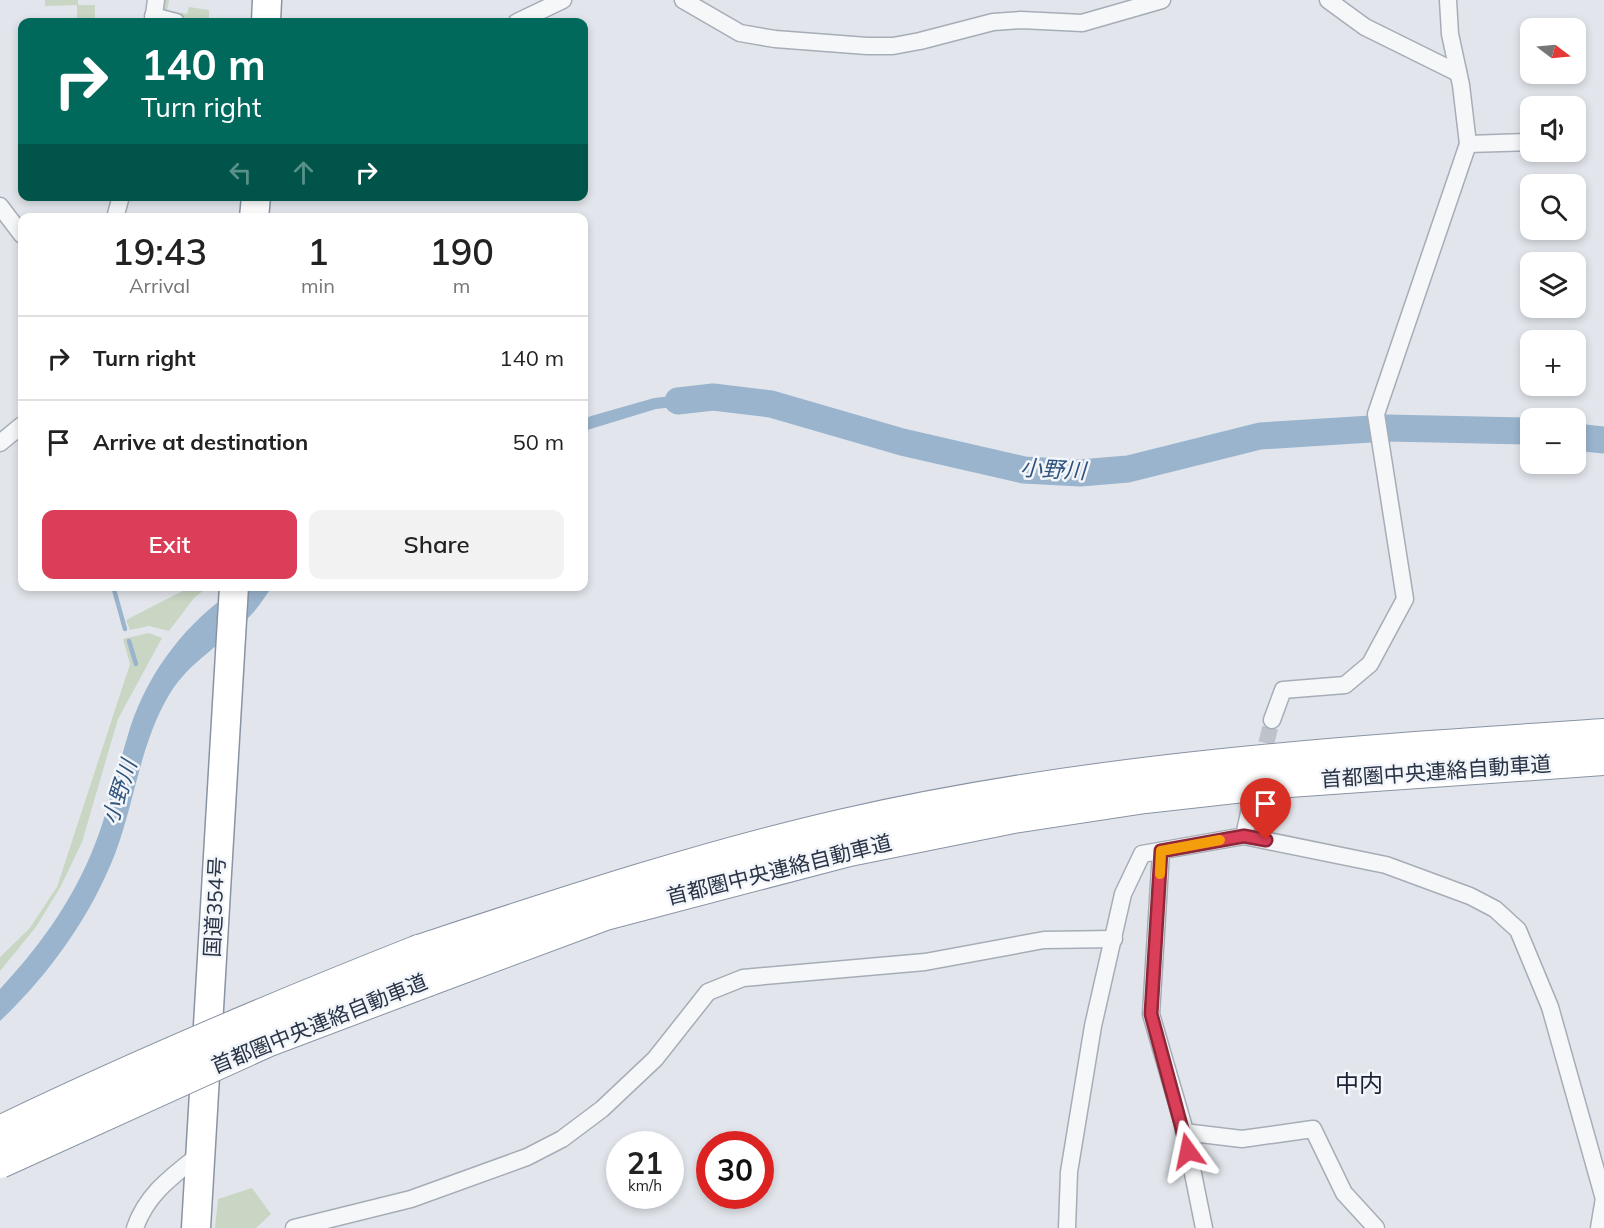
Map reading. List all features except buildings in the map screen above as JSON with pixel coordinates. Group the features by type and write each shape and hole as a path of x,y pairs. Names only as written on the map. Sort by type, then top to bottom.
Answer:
{"highway":[{"path":"266,18 267,0"},
{"name":"国道354号","path":"196,1228 234,591"},
{"name":"首都圏中央連絡自動車道","path":"0,1162 269,1040 424,966 599,892 699,863 844,825 1012,793 1144,774 1290,758 1604,735"},
{"name":"首都圏中央連絡自動車道","path":"0,1132 93,1087 270,1010 616,911 849,850 1013,817 1145,797 1289,781 1604,759"}],"street":[{"path":"525,18 562,0"},
{"path":"683,0 740,33 775,39 893,46 993,22 1021,20 1082,23 1162,0"},
{"path":"1328,0 1365,27 1458,73"},
{"path":"1272,720 1283,690 1345,685 1370,664 1405,599 1376,414 1468,144 1450,34 1448,0"},
{"path":"1468,144 1520,142"},
{"path":"0,206 18,230"},
{"path":"0,443 18,429"},
{"path":"1244,836 1249,813"},
{"path":"1066,1228 1069,1172 1093,1026 1123,894 1142,854 1244,836 1386,865 1470,896 1494,909 1518,930 1550,1007 1604,1199 1599,1228"},
{"path":"1161,851 1151,1014 1184,1132 1204,1228"},
{"path":"294,1228 411,1199 527,1157 562,1139 602,1109 655,1059 708,992 743,978 925,962 1044,940 1114,939"},
{"path":"1184,1132 1242,1139 1313,1129 1344,1193 1376,1228"},
{"path":"135,1228 144,1203 160,1186 200,1154"}],"green space":[{"path":"45,0 78,0 78,5 95,5 95,18 77,18 77,5 45,6"},
{"path":"160,0 169,0 167,10 187,14 189,7 209,10 209,18 186,18 164,14"},
{"path":"182,591 203,591 194,598 169,631 149,626 130,630 126,620"},
{"path":"149,633 162,638 118,719 82,842 61,886 36,927 0,971 0,957 29,929 57,887 130,664 123,639"},
{"path":"252,1188 271,1214 256,1228 215,1228 218,1199"}],"water":[{"path":"715,391 711,403 656,409 588,430 588,417 654,398"},
{"path":"233,591 269,591 250,616 197,662 169,695 144,753 115,854 94,900 51,965 0,1021 0,989 52,926 91,854 130,728 148,686 159,667 187,631 220,600"}],"waterway":[{"name":"小野川","path":"678,401 713,397 771,404 902,442 1024,470 1080,473 1128,469 1260,436 1387,428 1520,431"},
{"name":"小野川","path":"1586,438 1604,440"},
{"path":"114,591 125,629"},
{"path":"129,641 136,664"}],"tunnel":[{"path":"1249,813 1272,720"}],"slow traffic":[{"path":"1160,874 1161,851 1220,840"}],"district":[{"name":"中内","path":"1359,1083"}],"route":[{"path":"1188,1151 1183,1124 1151,1014 1161,851 1244,836 1266,840"}]}
